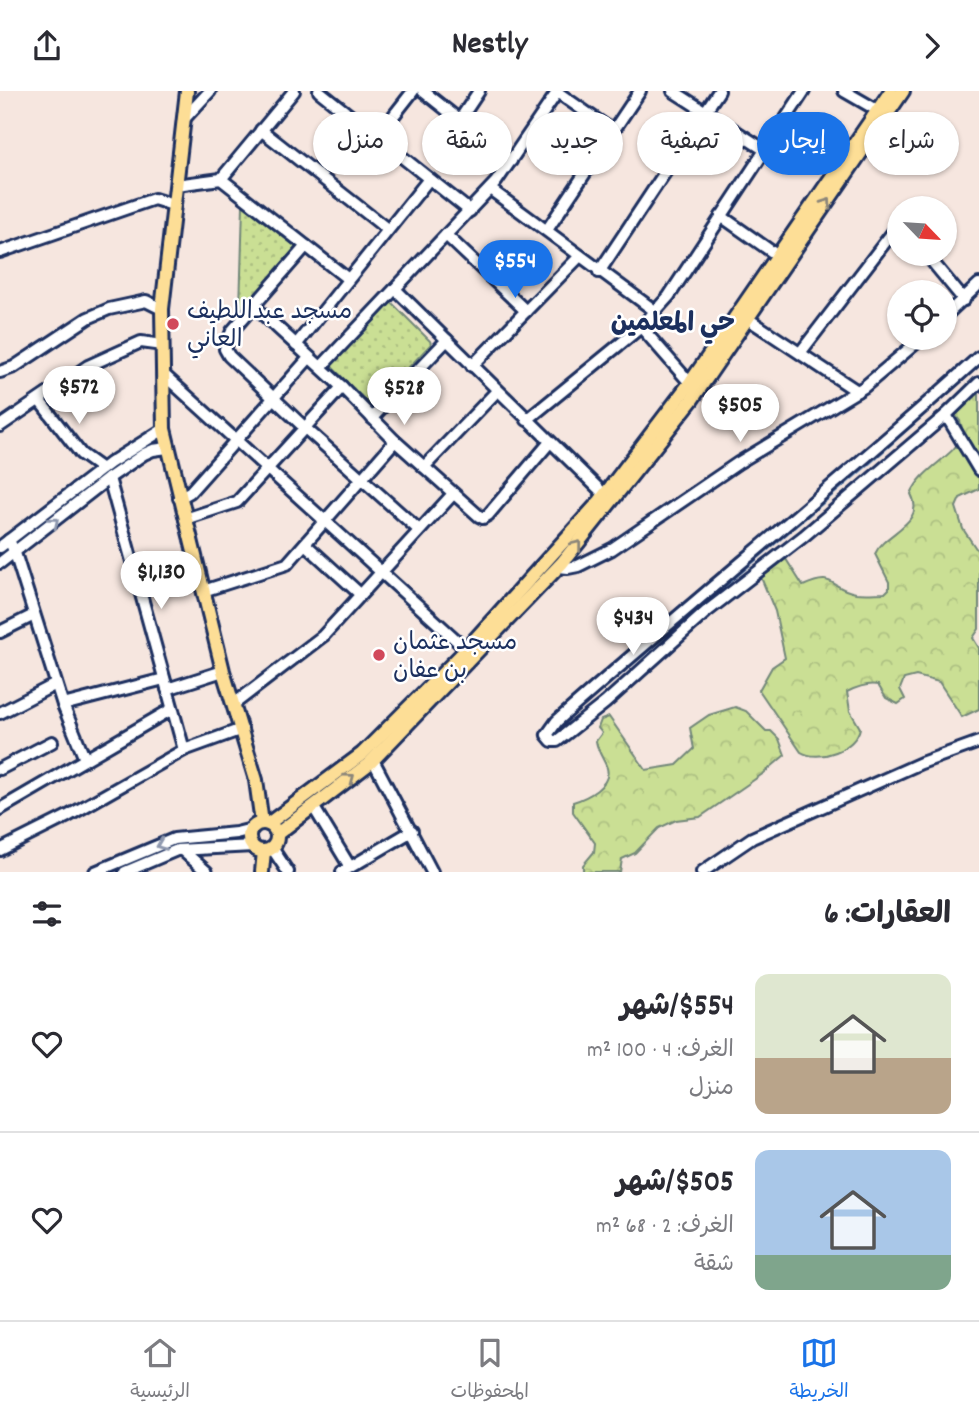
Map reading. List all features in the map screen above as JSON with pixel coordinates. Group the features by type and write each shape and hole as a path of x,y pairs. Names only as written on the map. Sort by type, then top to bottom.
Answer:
{"main road":[{"path":"187,91 162,310 164,429 223,671 256,780 265,827 276,841 263,848"},
{"path":"265,827 313,806 373,760 531,588 691,383 891,91"},
{"path":"263,848 249,838 362,754 466,649 531,588 559,567 691,401 903,91"},
{"path":"262,872 263,848"}],"street":[{"path":"184,119 210,91"},
{"path":"176,185 221,179 293,91"},
{"path":"319,91 345,112"},
{"path":"397,112 413,91"},
{"path":"423,91 448,112"},
{"path":"465,112 479,91"},
{"path":"623,116 640,91"},
{"path":"673,91 705,112 719,91"},
{"path":"790,112 804,91"},
{"path":"844,91 877,110"},
{"path":"512,161 557,92 586,112"},
{"path":"261,130 387,229"},
{"path":"408,162 470,211"},
{"path":"527,420 640,327 669,296 757,162"},
{"path":"321,367 501,175"},
{"path":"547,230 584,175"},
{"path":"599,272 663,175"},
{"path":"221,179 348,279"},
{"path":"296,345 429,179"},
{"path":"490,189 655,311"},
{"path":"0,252 154,199 173,205"},
{"path":"721,216 778,256"},
{"path":"446,235 526,311"},
{"path":"800,353 887,239"},
{"path":"306,246 232,331 225,349 229,356 305,428 419,530"},
{"path":"472,366 580,256"},
{"path":"936,266 964,300"},
{"path":"957,306 979,284"},
{"path":"395,289 605,495"},
{"path":"0,372 14,367 88,318 109,309 146,301 162,310"},
{"path":"255,307 342,387 395,441 453,494 483,517 550,442"},
{"path":"748,319 857,391"},
{"path":"640,327 691,383"},
{"path":"372,418 446,340"},
{"path":"0,426 88,366 141,342 163,345"},
{"path":"559,567 578,566 612,549 738,463 857,391 907,350"},
{"path":"979,357 835,484 654,635 557,721 547,735 552,741 557,741 605,703 706,612 804,536 946,415 979,383"},
{"path":"179,498 190,492 309,358"},
{"path":"163,374 466,649"},
{"path":"185,519 237,502 342,387"},
{"path":"425,467 497,391"},
{"path":"39,400 81,454 105,473 184,750"},
{"path":"946,415 979,470"},
{"path":"85,759 63,705 15,553 4,543 164,429"},
{"path":"203,591 287,564 395,441"},
{"path":"0,563 15,553 105,473 153,450 167,448"},
{"path":"234,703 323,636 453,494"},
{"path":"305,544 360,594"},
{"path":"0,632 34,615"},
{"path":"63,705 223,671"},
{"path":"0,713 56,684"},
{"path":"0,809 172,709"},
{"path":"0,850 184,750 242,729"},
{"path":"0,769 51,742"},
{"path":"702,872 752,838 921,763 979,742"},
{"path":"373,760 432,872"},
{"path":"313,806 346,870 412,831"},
{"path":"95,872 174,839 236,833 265,827"},
{"path":"125,872 182,850 263,848 288,872"},
{"path":"182,850 207,872"}],"green space":[{"path":"243,205 296,247 247,307 240,309"},
{"path":"391,302 431,344 373,405 370,405 330,365"},
{"path":"979,391 979,489 960,498 956,507 963,529 979,553 979,629 973,638 979,648 979,709 962,717 939,682 916,676 904,679 900,689 905,699 898,704 886,698 878,685 862,686 847,692 850,711 860,728 852,742 827,755 817,756 801,752 759,690 772,667 785,658 775,611 760,575 784,556 803,586 827,580 847,591 885,593 889,589 889,582 875,554 880,546 909,520 914,504 911,494 916,485 952,451 964,435 960,421 952,411 973,392"},
{"path":"735,707 746,711 766,731 771,731 779,739 785,755 764,773 700,817 676,820 659,828 635,853 622,859 620,872 583,872 583,865 594,852 595,843 573,812 573,802 591,794 606,780 607,768 596,741 602,733 598,728 601,720 609,717 646,770 677,765 694,749 690,728 709,715"}],"waterway":[{"path":"558,728 867,466 979,366"}],"place":[{"name":"مسجد عبداللطيف العاني","path":"173,324"},
{"name":"مسجد عثمان بن عفان","path":"379,655"}],"district":[{"name":"حي المعلمين","path":"673,321"}]}
